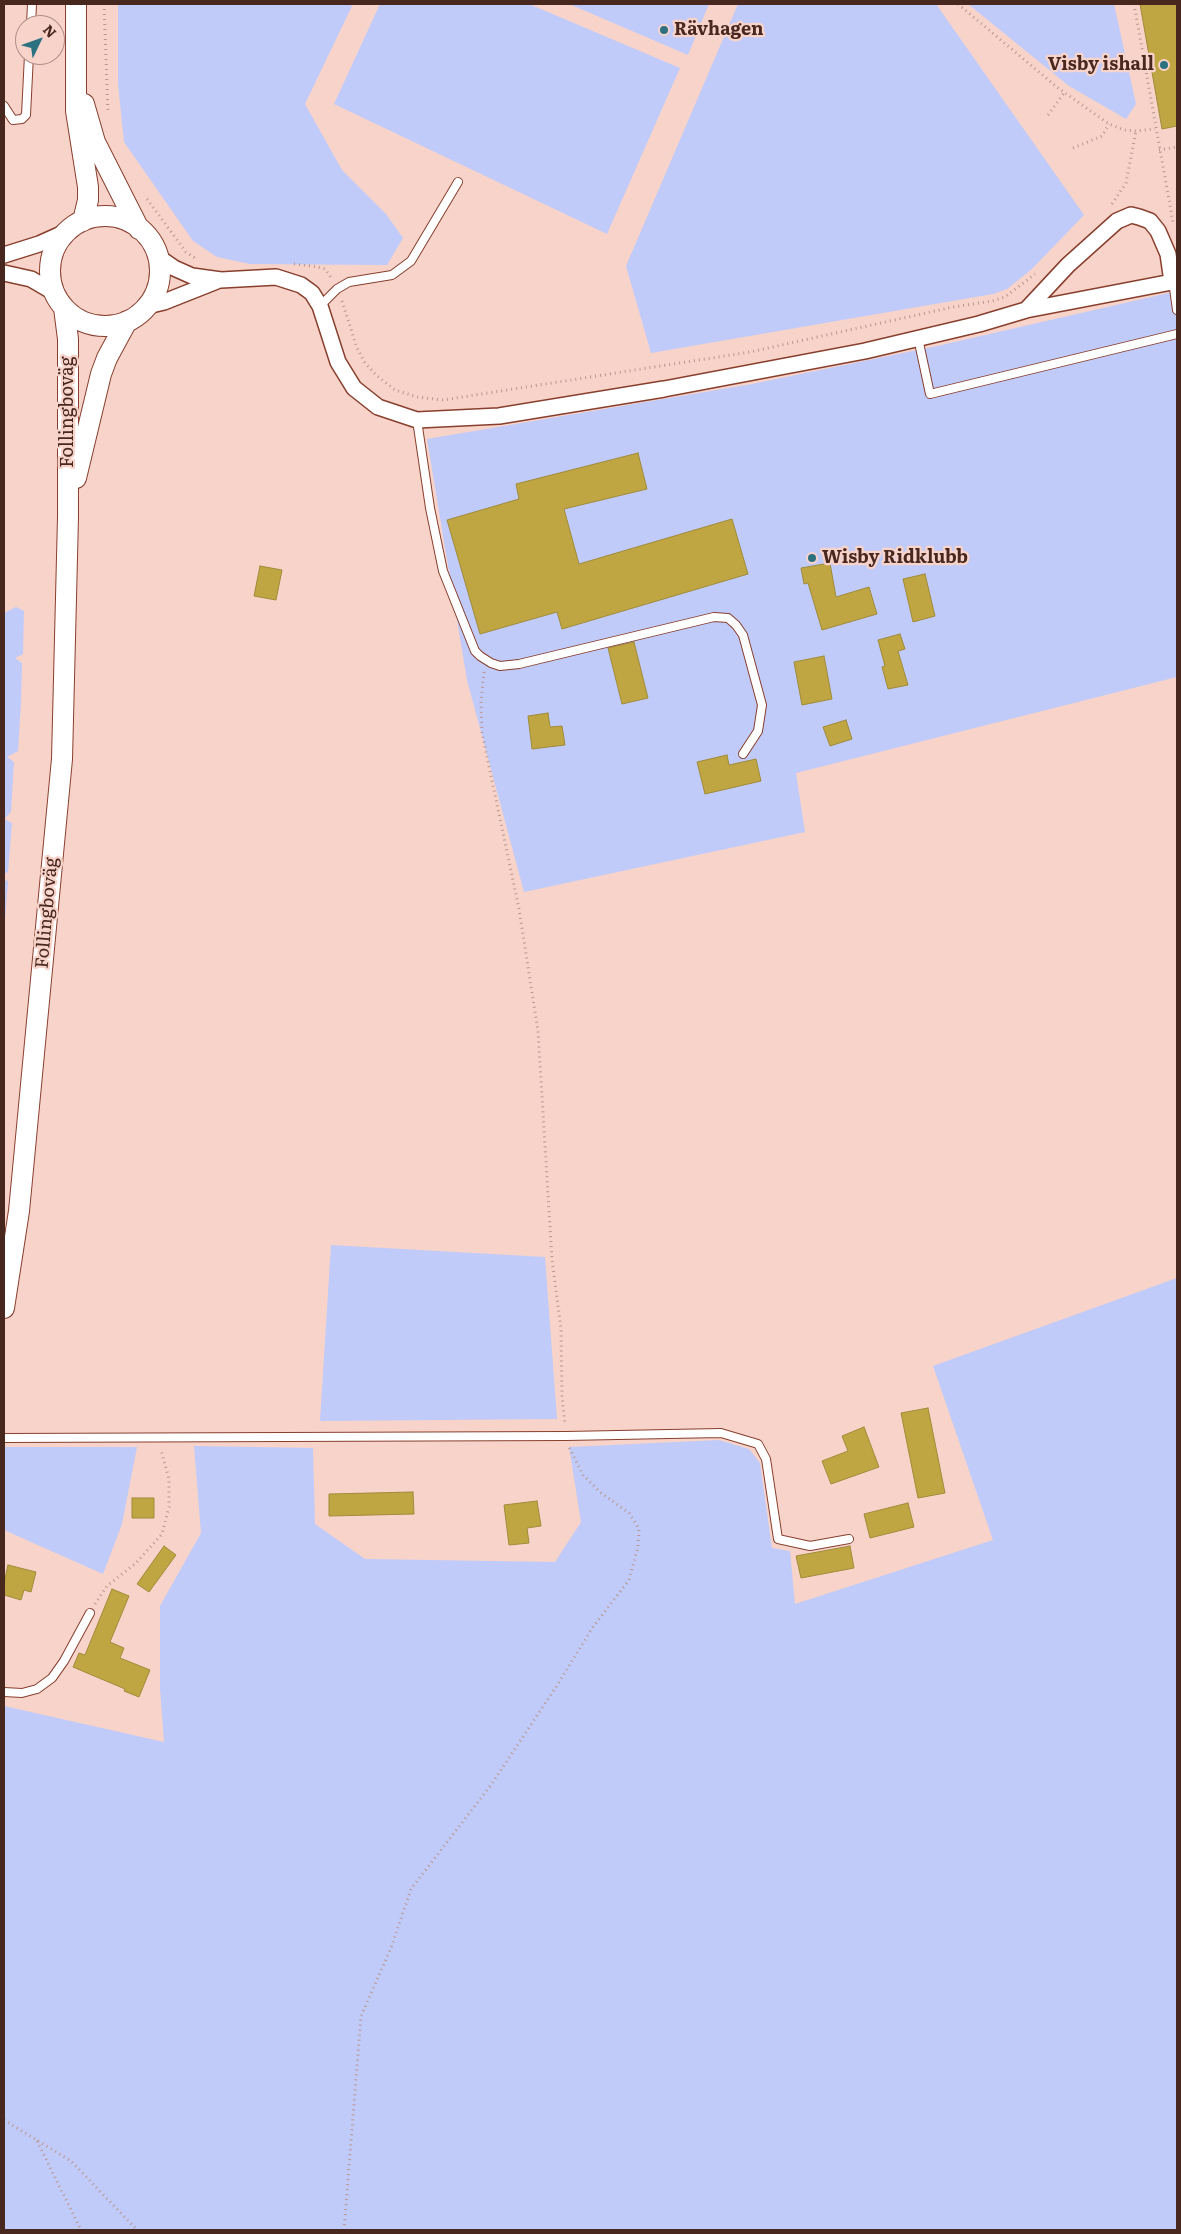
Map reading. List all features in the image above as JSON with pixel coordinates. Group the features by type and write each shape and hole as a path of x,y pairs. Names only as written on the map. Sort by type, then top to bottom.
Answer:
{"main road":[{"path":"75,68 95,142 139,229 151,242 158,257 159,279 155,293 147,306 127,321 112,325 90,324 76,318 60,301 51,279 52,256 59,242 75,226 87,205 88,187 76,120 75,68 76,4"},
{"path":"75,226 96,217 109,217 122,219 139,229"},
{"name":"Follingboväg","path":"4,1308 19,1210 62,759 68,517 68,340 60,301"},
{"name":"Follingboväg","path":"68,517 90,413 101,374 107,358 127,321"}],"street":[{"path":"158,257 174,268 192,276 221,280 276,277 301,285 312,293 320,306 333,350 345,375 354,388 378,407 417,420 499,416 664,389 865,351 979,324 1026,310 1174,281 1168,254 1158,231 1150,221 1130,215 1117,221 1068,265 1026,310"},
{"path":"4,255 39,244 75,226"},
{"path":"4,273 31,279 60,301"},
{"path":"147,306 164,302 221,280"}],"lane":[{"path":"4,106 13,120 22,119 26,111 28,65"},
{"path":"320,306 349,282 392,275 412,261 458,182"},
{"path":"1174,281 1177,310"},
{"path":"918,338 930,394 1177,334"},
{"path":"417,420 430,508 444,571 475,651 485,660 500,666 519,664 714,617 728,618 743,635 762,705 758,731 743,754"},
{"path":"4,1438 566,1436 721,1433 758,1444 766,1459 778,1538 810,1546 849,1538"},
{"path":"4,1692 22,1693 37,1689 52,1678 64,1661 90,1613"}],"path":[{"path":"104,4 108,116"},
{"path":"958,4 1064,93 1108,124 1124,130 1155,129"},
{"path":"1134,4 1155,129 1174,225"},
{"path":"1048,115 1064,93"},
{"path":"1073,148 1102,136 1108,124"},
{"path":"1107,209 1120,194 1126,183 1136,131"},
{"path":"1159,150 1177,147"},
{"path":"145,196 186,252 203,261"},
{"path":"289,264 318,266 325,269 331,275 357,348 366,364 376,375 395,390 417,398 443,400 750,352 953,306 992,301 1005,297 1036,273"},
{"path":"344,2230 361,2016 390,1948 411,1889 491,1785 593,1627 629,1580 638,1547 639,1529 629,1513 600,1492 583,1475 568,1447 566,1436 562,1397 561,1329 552,1259 538,1031 519,908 482,733 481,703 485,660"},
{"path":"90,1613 107,1586 136,1563 162,1534 169,1507 169,1479 157,1437"},
{"path":"4,2120 71,2161 137,2230"},
{"path":"37,2140 81,2230"}],"shaded area":[{"path":"118,4 353,4 305,104 342,170 386,214 403,238 387,265 250,264 217,257 193,241 124,142 118,84"},
{"path":"380,4 529,4 680,68 607,234 334,104"},
{"name":"Rävhagen","path":"569,4 709,4 688,55"},
{"path":"738,4 936,4 1084,215 1032,269 1007,289 993,294 651,353 626,266"},
{"path":"968,4 1114,4 1136,104 1126,119 1069,86"},
{"name":"Wisby Ridklubb","path":"1177,291 1177,677 796,773 805,832 524,892 467,680 427,439 752,384 937,346"},
{"path":"16,607 24,611 23,654 15,658 22,663 21,703 18,751 7,757 14,762 11,812 4,819 4,613"},
{"path":"4,819 12,823 8,872 4,874"},
{"path":"4,880 8,881 4,931"},
{"path":"331,1245 545,1257 557,1419 320,1421"},
{"path":"1177,1278 1177,2230 4,2230 4,1706 164,1742 160,1689 160,1606 201,1533 194,1446 313,1448 315,1524 365,1559 555,1562 581,1522 569,1447 719,1440 749,1449 760,1463 772,1548 790,1551 795,1604 993,1540 933,1366"},
{"path":"4,1447 137,1447 122,1524 103,1574 4,1530"}],"building":[{"name":"Visby ishall","path":"1140,4 1177,4 1177,126 1162,129"},
{"path":"638,453 647,489 564,509 579,564 732,519 748,574 562,629 557,612 480,634 447,520 519,499 516,484"},
{"path":"830,563 836,597 869,587 877,614 822,630 808,583 804,584 801,568"},
{"path":"260,566 282,570 276,600 254,596"},
{"path":"925,574 935,616 913,622 903,579"},
{"path":"900,634 905,649 898,651 908,685 888,689 882,667 885,666 878,640"},
{"path":"634,642 648,698 622,704 608,648"},
{"path":"824,656 832,699 802,705 794,662"},
{"path":"548,713 550,727 562,726 565,745 532,749 528,716"},
{"path":"846,720 852,739 830,746 823,727"},
{"path":"727,755 729,765 756,759 761,781 705,794 697,762"},
{"path":"928,1408 945,1493 918,1498 901,1413"},
{"path":"864,1427 879,1467 831,1484 822,1461 848,1451 842,1436"},
{"path":"413,1492 414,1514 329,1516 329,1494"},
{"path":"132,1498 154,1498 154,1518 132,1518"},
{"path":"537,1501 541,1526 527,1528 529,1543 509,1545 504,1505"},
{"path":"908,1503 914,1527 870,1538 864,1514"},
{"path":"164,1546 176,1555 149,1592 137,1584"},
{"path":"850,1546 854,1568 801,1578 796,1556"},
{"path":"8,1565 36,1572 31,1592 24,1590 21,1600 4,1595 4,1583"},
{"path":"112,1589 129,1596 110,1642 124,1648 120,1658 150,1670 139,1697 73,1667 79,1653 85,1655"}],"place":[{"name":"Rävhagen","path":"664,30"},
{"name":"Visby ishall","path":"1164,65"},
{"name":"Wisby Ridklubb","path":"812,558"}]}
